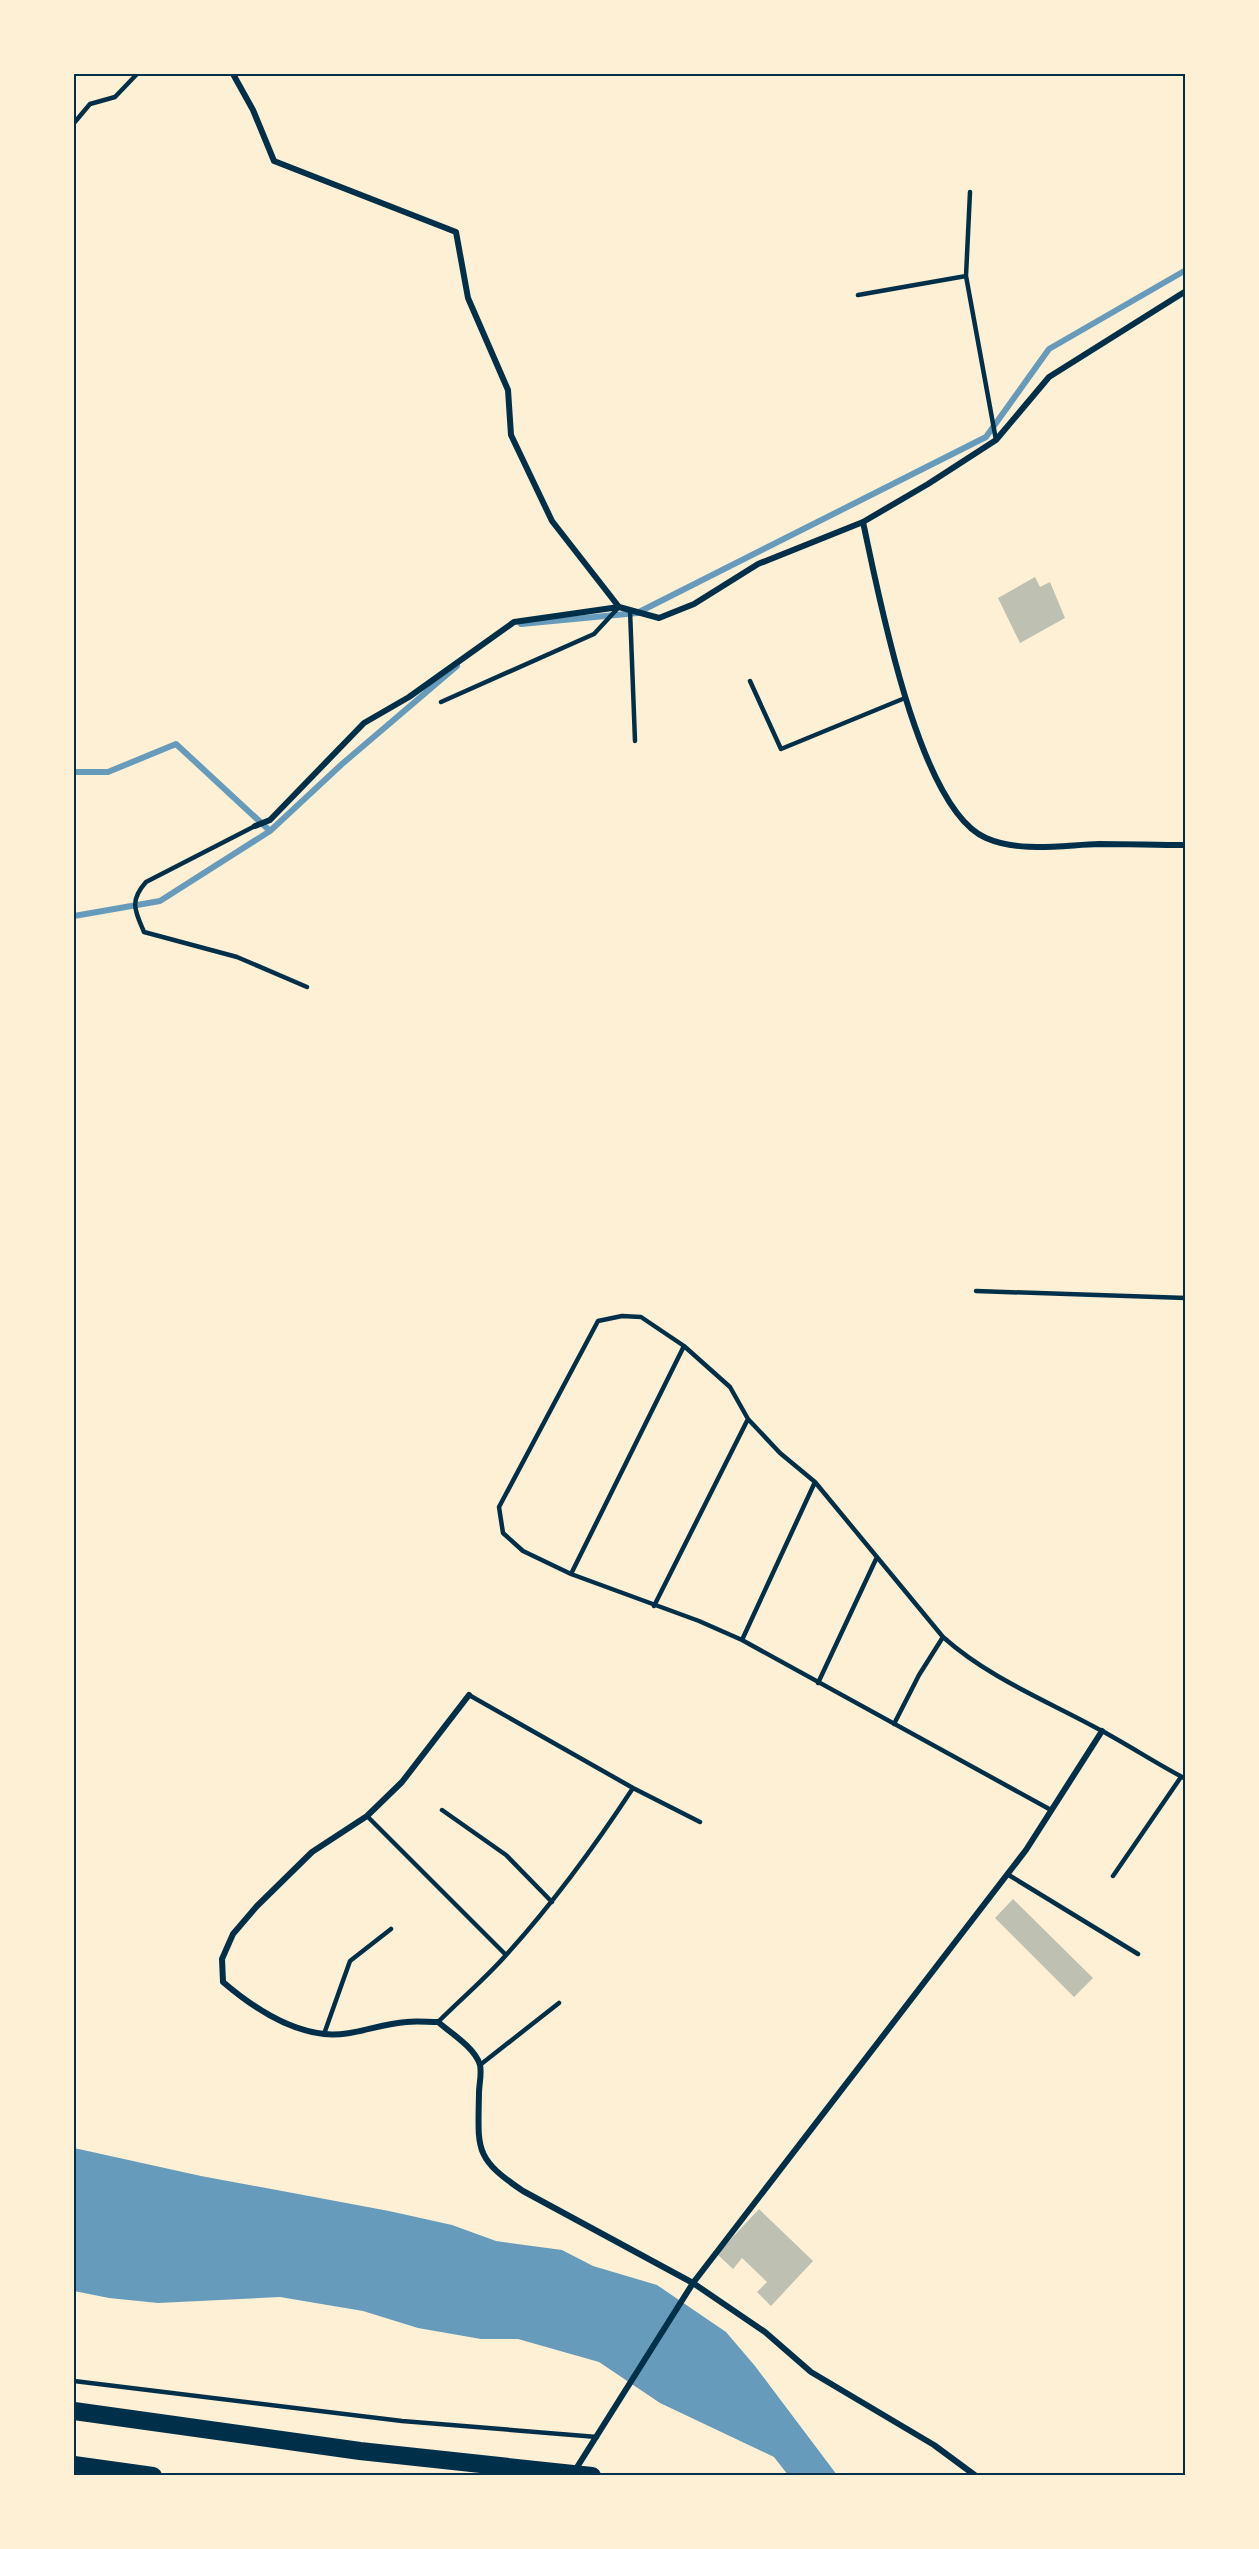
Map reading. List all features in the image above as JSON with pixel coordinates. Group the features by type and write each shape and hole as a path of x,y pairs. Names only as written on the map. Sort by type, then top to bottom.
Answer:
{"highway":[{"path":"74,2411 360,2451 592,2475"},
{"path":"74,2465 153,2475"}],"street":[{"path":"231,74 253,110 274,161 456,232 468,298 508,390 511,435 552,521 618,608"},
{"path":"255,826 270,820 364,723 408,698 514,622 618,608 659,618 694,604 758,564 863,522 996,440 1049,377 1185,291"},
{"path":"863,522 885,628 914,730 963,822 985,838 1013,846 1185,845"},
{"path":"469,1695 402,1782 367,1816 312,1852 257,1906 233,1934 222,1959 223,1982 242,1998 297,2028 324,2034 354,2033 405,2022 438,2022 466,2046 480,2065 478,2128 482,2157 498,2174 523,2191 693,2283 765,2332 811,2372 934,2445 975,2475"},
{"path":"572,2475 693,2283 1007,1874 1102,1731"}],"lane":[{"path":"74,123 90,104 115,97 137,74"},
{"path":"970,192 966,276 996,440"},
{"path":"858,295 966,276"},
{"path":"441,702 594,634 618,608"},
{"path":"630,611 635,741"},
{"path":"750,681 781,749 905,698"},
{"path":"255,826 146,882 136,897 135,911 144,932 237,957 307,987"},
{"path":"976,1291 1185,1298"},
{"path":"1051,1810 742,1640 699,1620 654,1606 571,1574 523,1551 503,1533 499,1507 598,1321 622,1316 641,1317 684,1346 730,1387 748,1419 780,1453 815,1482 943,1637 990,1672 1102,1731 1183,1778 1113,1876"},
{"path":"571,1574 684,1346"},
{"path":"654,1606 748,1419"},
{"path":"742,1640 815,1482"},
{"path":"818,1683 877,1557"},
{"path":"894,1724 919,1675 943,1637"},
{"path":"469,1695 633,1788 700,1822"},
{"path":"438,2022 506,1955 552,1902 595,1845 633,1788"},
{"path":"442,1809 506,1855 552,1902"},
{"path":"367,1816 506,1955"},
{"path":"1007,1874 1138,1954"},
{"path":"324,2034 350,1961 391,1929"},
{"path":"480,2065 559,2003"},
{"path":"74,2381 402,2421 597,2437"}],"water":[{"path":"74,2148 201,2176 389,2211 452,2225 496,2241 562,2250 593,2266 657,2285 726,2332 755,2366 837,2475 788,2475 774,2457 660,2403 599,2362 518,2339 481,2339 418,2328 363,2311 280,2297 158,2303 109,2298 74,2291"}],"building":[{"path":"1035,577 1040,587 1050,582 1065,618 1020,643 998,598"},
{"path":"1013,1899 1093,1978 1074,1997 995,1918"},
{"path":"759,2209 813,2261 771,2306 757,2292 767,2282 742,2258 733,2269 717,2254"}],"waterway":[{"path":"521,624 637,613 986,437 1049,349 1186,270"},
{"path":"74,916 160,901 270,831 342,764 457,666"},
{"path":"74,772 108,772 176,744 270,831"}]}
